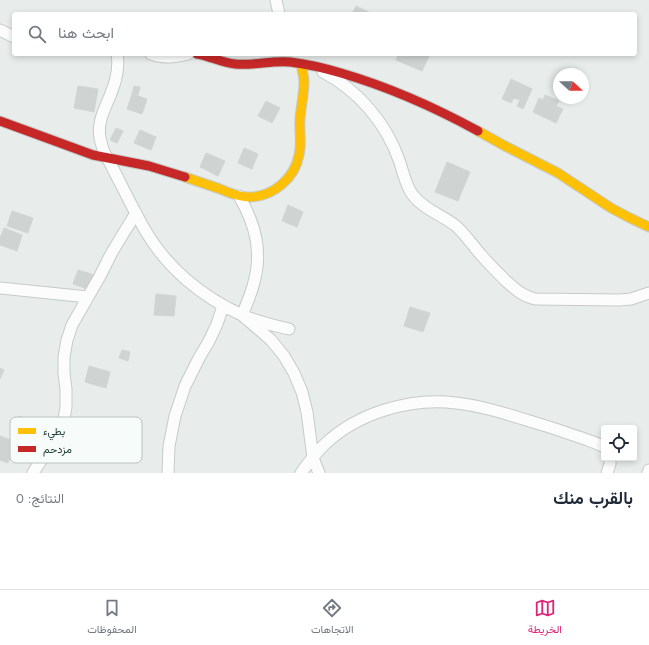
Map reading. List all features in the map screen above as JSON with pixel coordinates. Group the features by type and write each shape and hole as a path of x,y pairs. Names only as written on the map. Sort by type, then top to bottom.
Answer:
{"street":[{"path":"276,0 279,12"},
{"path":"0,30 12,36"},
{"path":"117,56 118,69 116,80 102,116 99,134 104,152 145,230 170,264 192,285 207,296 242,315 272,325 289,328"},
{"path":"158,56 175,56"},
{"path":"211,56 221,61 234,64 259,64 269,61 303,64 360,78 445,114 562,175 619,212 649,227"},
{"path":"294,56 303,64 319,70 342,83 362,101 379,122 393,147 412,194 428,209 447,220 462,232 487,262 518,292 529,298 535,299 619,300 649,293"},
{"path":"0,121 85,153 108,160 168,171 239,196 252,197 264,195 286,182 293,172 298,160 304,81 303,64"},
{"path":"239,196 253,224 257,240 258,255 257,271 242,315"},
{"path":"64,417 66,389 64,357 67,340 72,325 111,254 136,213"},
{"path":"0,288 88,297"},
{"path":"168,473 169,446 175,416 185,386 212,335 223,306"},
{"path":"242,315 271,340 284,356 294,374 302,392 307,412 312,458 319,473"},
{"path":"301,473 325,444 353,424 386,410 402,405 420,403 437,402 472,405 556,429 601,445"},
{"path":"607,473 610,461"},
{"path":"33,473 39,463"}],"building":[{"path":"356,6 369,12 353,12"},
{"path":"398,56 429,56 422,71 396,60"},
{"path":"511,79 532,89 523,109 517,106 520,100 514,98 511,103 502,99"},
{"path":"78,86 98,89 94,112 74,108"},
{"path":"134,86 140,87 138,95 132,94"},
{"path":"132,94 147,99 142,114 127,109"},
{"path":"545,95 553,98 553,104 557,104 556,106 563,109 556,123 533,112 539,98 543,100"},
{"path":"266,101 280,108 272,123 258,116"},
{"path":"116,128 123,131 117,143 110,140"},
{"path":"140,130 156,137 151,150 134,143"},
{"path":"244,148 258,154 252,169 238,163"},
{"path":"206,153 225,161 218,176 200,167"},
{"path":"447,162 470,172 458,201 435,192"},
{"path":"288,205 303,212 297,227 282,221"},
{"path":"12,211 33,218 28,233 7,226"},
{"path":"4,228 22,235 17,251 0,245 0,238"},
{"path":"78,270 95,275 90,290 73,284"},
{"path":"156,294 176,296 174,316 154,315"},
{"path":"410,307 430,313 423,332 404,326"},
{"path":"122,350 130,352 128,361 119,358"},
{"path":"89,366 110,372 106,388 85,382"},
{"path":"0,368 4,370 0,379"},
{"path":"0,436 10,440 10,458 8,463 0,460"}],"traffic: slow":[{"path":"185,177 245,197 266,194 282,185 293,171 297,163 300,150 300,119 304,91 301,64"},
{"path":"478,131 558,173 611,208 649,227"}],"traffic: jam":[{"path":"207,56 235,64 290,62 335,71 411,98 478,131"},
{"path":"0,121 93,155 149,166 185,177"}]}
